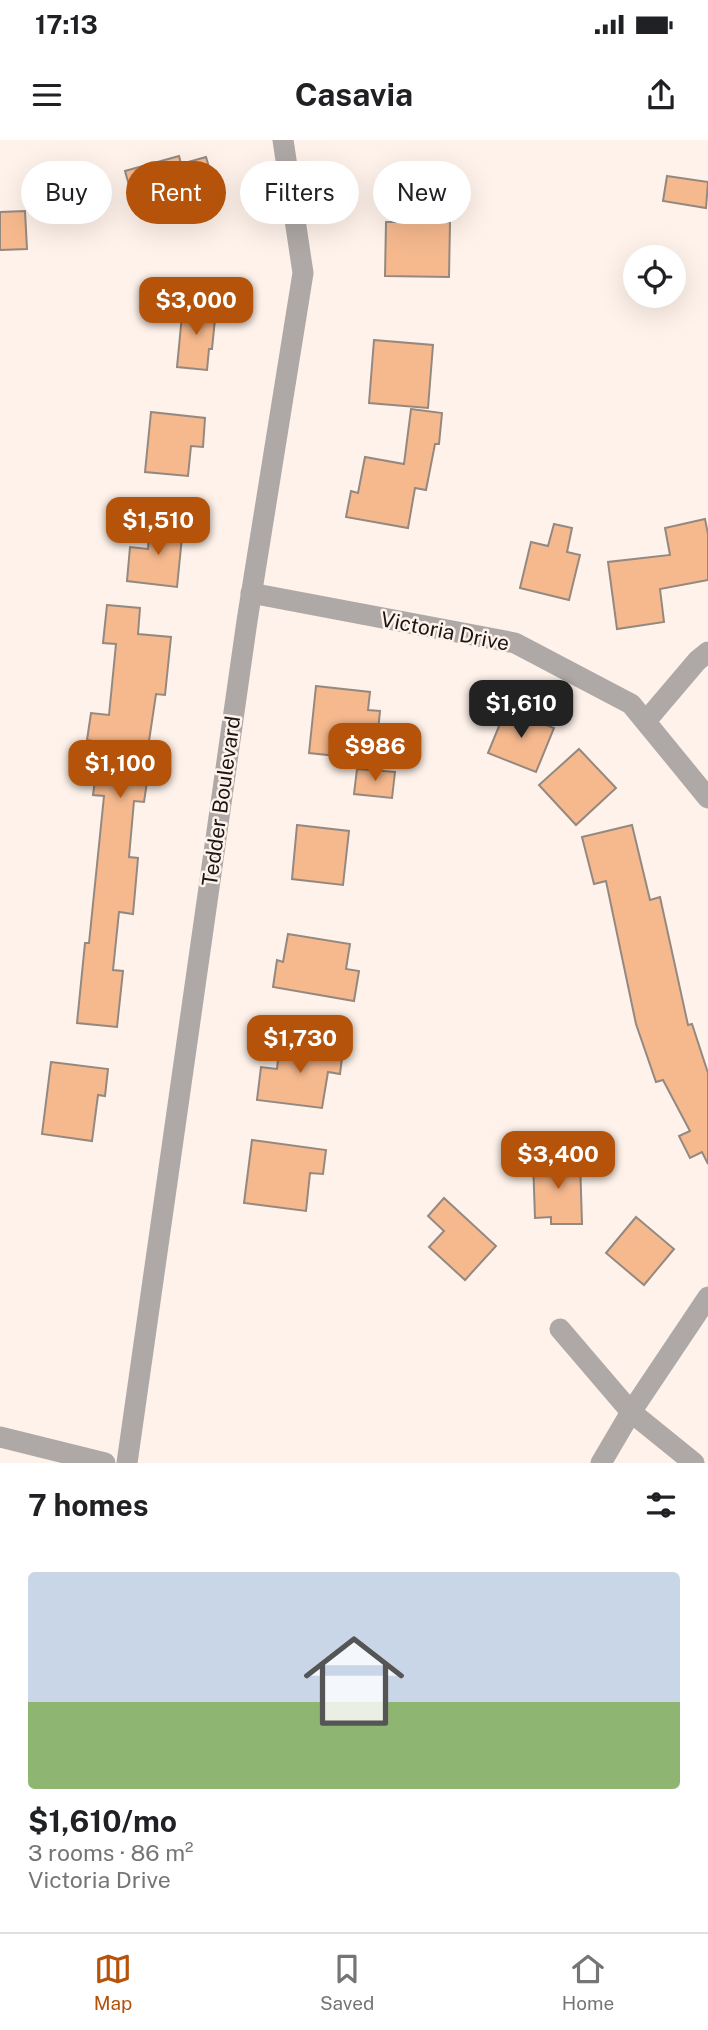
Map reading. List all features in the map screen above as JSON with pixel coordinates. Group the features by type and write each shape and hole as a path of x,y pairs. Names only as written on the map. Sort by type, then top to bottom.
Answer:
{"street":[{"name":"Tedder Boulevard","path":"127,1463 251,593 303,273 284,140"},
{"name":"Victoria Drive","path":"251,593 515,643 631,704 708,798"},
{"path":"646,721 697,661 708,652"},
{"path":"601,1463 631,1412 708,1297"},
{"path":"560,1329 631,1412 694,1463"},
{"path":"0,1437 105,1463"}],"building":[{"path":"179,156 180,161 161,161"},
{"path":"206,157 207,161 192,161"},
{"path":"667,176 708,182 706,208 663,201"},
{"path":"21,211 21,224 26,224 27,249 0,250 0,212"},
{"path":"386,224 450,224 449,277 385,276"},
{"path":"183,305 216,309 207,370 177,367"},
{"path":"374,340 433,345 428,408 369,403"},
{"path":"411,409 442,413 439,444 435,444 426,490 415,488 408,528 346,517 351,491 358,493 365,457 404,464"},
{"path":"151,412 205,418 203,447 191,446 188,476 145,472"},
{"path":"705,519 708,534 708,580 660,589 664,622 617,629 608,562 670,555 665,528"},
{"path":"150,523 183,527 177,587 127,581 130,547 148,549"},
{"path":"554,524 572,528 567,552 580,555 569,600 520,588 531,542 548,546"},
{"path":"107,605 140,608 138,634 171,637 165,695 156,694 145,768 149,769 144,802 134,801 129,857 138,858 133,914 119,912 113,970 123,971 117,1027 77,1023 85,943 89,943 104,796 93,795 100,742 87,740 91,713 109,715 116,644 103,643"},
{"path":"316,686 370,692 368,710 380,711 375,760 309,753"},
{"path":"506,709 554,728 536,772 488,753"},
{"path":"579,749 616,788 576,825 539,785"},
{"path":"357,769 395,772 392,798 354,794"},
{"path":"297,825 349,831 343,885 292,879"},
{"path":"632,825 650,900 660,897 688,1025 692,1024 708,1073 708,1164 702,1152 690,1158 679,1136 690,1131 663,1080 656,1082 636,1024 606,881 594,884 582,837"},
{"path":"288,934 350,944 346,969 359,971 354,1001 273,987 277,960 283,962"},
{"path":"280,1041 343,1049 340,1074 328,1072 322,1108 257,1100 261,1067 277,1069"},
{"path":"51,1062 108,1069 105,1096 98,1095 92,1141 42,1134"},
{"path":"252,1140 326,1150 323,1174 310,1173 306,1211 244,1203"},
{"path":"533,1160 580,1160 582,1224 551,1224 551,1217 535,1218"},
{"path":"444,1198 496,1246 465,1280 429,1247 444,1231 428,1216"},
{"path":"636,1217 674,1249 644,1285 606,1253"}]}
